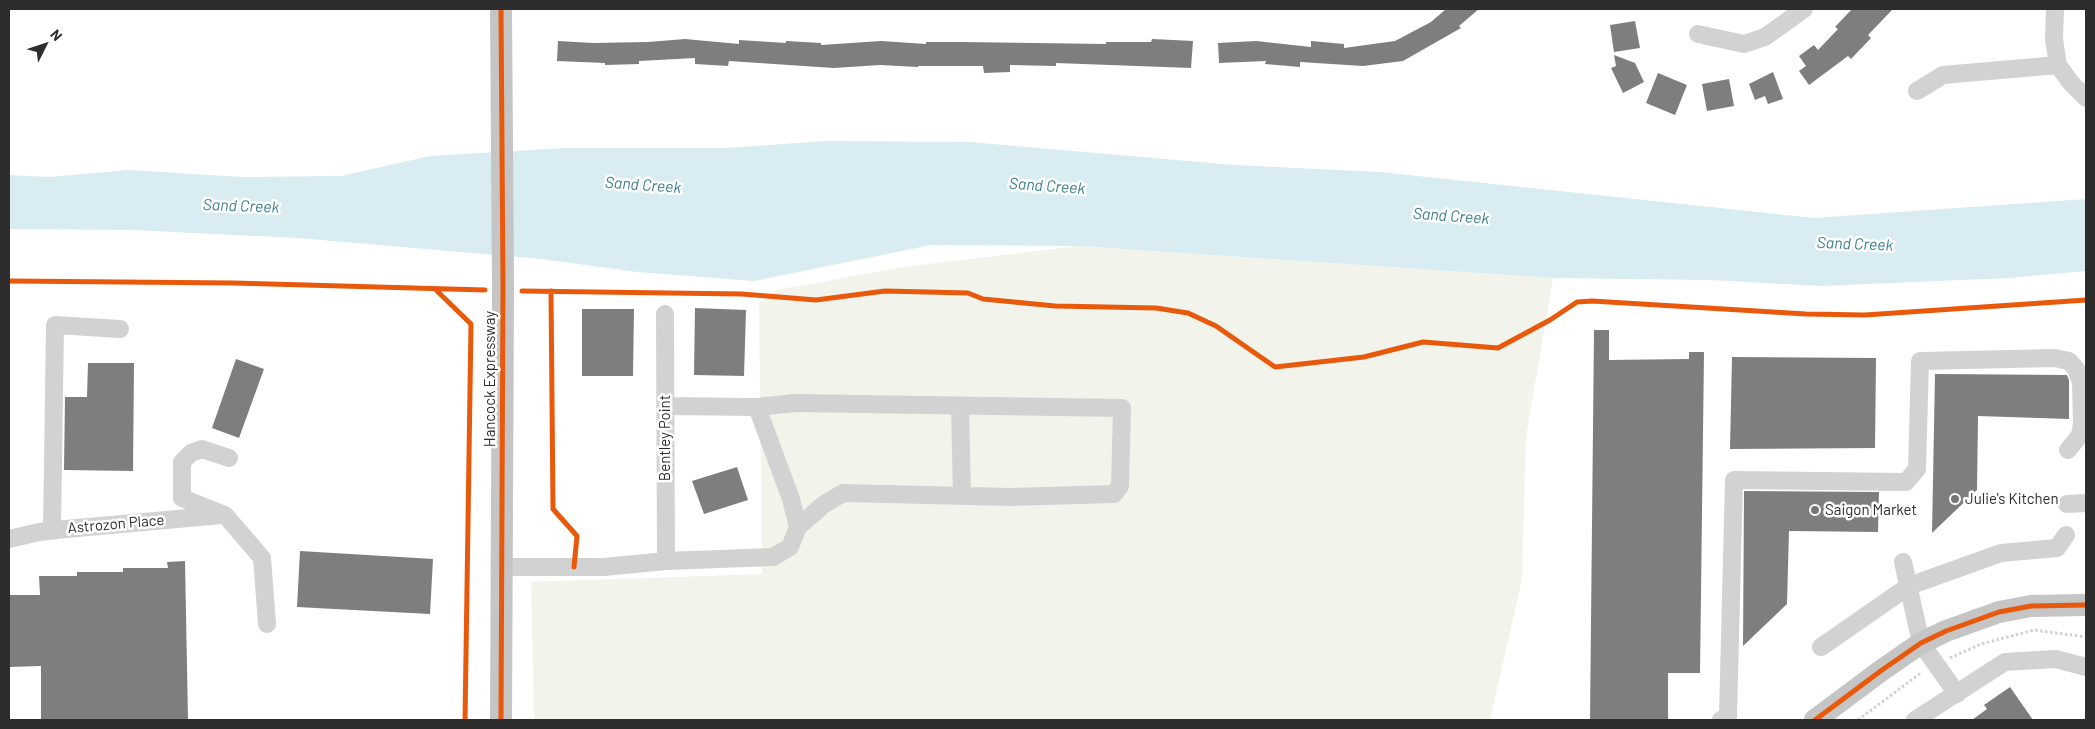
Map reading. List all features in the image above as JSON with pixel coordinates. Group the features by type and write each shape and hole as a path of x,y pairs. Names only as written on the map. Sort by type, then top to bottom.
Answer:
{"main road":[{"name":"Hancock Expressway","path":"501,9 503,286 501,720"},
{"path":"1815,720 1921,643 1971,621 1999,612 2031,606 2086,605"}],"street":[{"path":"1698,34 1744,44 1765,37 1804,9"},
{"path":"2055,9 2054,39 2058,65 2070,83 2086,98"},
{"path":"1917,91 1944,75 2058,65"},
{"name":"Bentley Point","path":"665,314 666,561"},
{"path":"52,530 55,325 120,329"},
{"path":"1721,720 1728,716 1734,480 1906,482 1917,469 1920,361 2055,358 2069,361 2076,369 2081,382 2082,424 2080,435 2068,450"},
{"path":"502,566 604,567 666,561 774,557 790,547 798,528 823,505 843,494 962,496 1114,494 1120,486 1122,408 795,403 758,407 665,406"},
{"path":"960,406 962,496"},
{"path":"758,407 791,499 798,528"},
{"path":"230,458 202,450 191,453 182,462 182,498 225,515 262,558 267,624"},
{"path":"2067,504 2086,503"},
{"name":"Astrozon Place","path":"10,536 52,530 225,515"},
{"path":"1821,647 1909,586 2001,553 2057,548 2066,535"},
{"path":"1903,562 1921,643 1956,694"},
{"path":"1916,720 2005,662 2056,659 2086,667"}],"path":[{"path":"1858,720 1923,672 1980,644 2034,630 2086,638"}],"shaded area":[{"path":"1079,246 1553,278 1526,437 1522,580 1490,720 534,720 531,582 762,574 759,303 777,290 903,267"}],"water":[{"name":"Sand Creek","path":"828,141 970,142 1234,165 1380,172 1814,218 2086,199 2086,271 2009,278 1821,286 1711,280 1553,278 1079,246 931,245 754,281 637,272 541,259 298,238 131,230 9,229 9,175 49,177 128,170 242,177 341,176 430,156 565,148 725,148"}],"building":[{"path":"1446,9 1479,9 1459,26 1461,28 1403,61 1363,66 1300,62 1300,67 1265,64 1266,61 1219,63 1218,43 1256,41 1311,47 1311,41 1344,44 1344,48 1395,41 1431,22"},
{"path":"1852,9 1893,9 1868,35 1871,38 1851,59 1848,56 1809,85 1799,71 1806,66 1799,56 1814,45 1818,50 1838,29 1835,27"},
{"path":"1635,21 1640,48 1614,52 1610,25"},
{"path":"685,39 739,44 739,40 821,43 821,45 881,41 926,44 926,42 962,42 1106,44 1106,42 1151,42 1152,39 1193,41 1191,68 1056,63 1056,66 1010,65 1010,72 984,73 983,66 918,67 880,65 834,68 729,61 728,66 695,64 695,58 639,61 639,64 605,65 605,63 557,61 558,41 593,43"},
{"path":"1614,55 1635,63 1644,82 1623,93 1611,68 1616,66"},
{"path":"1773,72 1783,99 1768,104 1765,96 1755,100 1749,84"},
{"path":"1658,73 1687,85 1675,115 1646,103"},
{"path":"1729,79 1734,106 1707,111 1702,84"},
{"path":"695,308 746,310 744,376 694,375"},
{"path":"582,309 634,309 633,376 582,376"},
{"path":"1594,330 1609,330 1609,360 1689,359 1689,352 1704,352 1700,673 1668,673 1668,720 1590,720"},
{"path":"1732,357 1876,358 1875,448 1730,449"},
{"path":"236,359 264,369 239,438 212,428"},
{"path":"88,363 134,363 133,471 64,470 65,397 87,397"},
{"path":"1935,374 2067,375 2069,380 2069,419 1978,416 1977,490 1932,533"},
{"path":"737,467 748,500 704,514 692,481"},
{"path":"1744,491 1879,492 1878,532 1789,531 1787,604 1743,646"},
{"path":"300,551 433,559 430,614 297,607"},
{"path":"185,561 188,720 41,720 41,666 9,667 9,595 40,595 39,576 77,576 77,572 123,572 123,568 168,568 167,562"},
{"path":"2010,687 2033,720 1972,720 1987,709 1984,705"}],"cycle path":[{"path":"501,9 503,286 501,720"},
{"path":"9,281 234,283 485,290"},
{"path":"435,289 471,324 465,720"},
{"path":"522,291 742,294 816,300 885,291 968,293 983,299 1055,306 1156,308 1188,313 1216,326 1275,367 1364,357 1423,342 1498,348 1550,320 1577,302 1592,301 1806,314 1865,315 2086,300"},
{"path":"551,291 553,509 577,536 574,567"},
{"path":"1815,720 1921,643 1946,631 1999,612 2031,606 2086,605"}],"place":[{"name":"Julie's Kitchen","path":"1955,499"},
{"name":"Saigon Market","path":"1815,510"}]}
